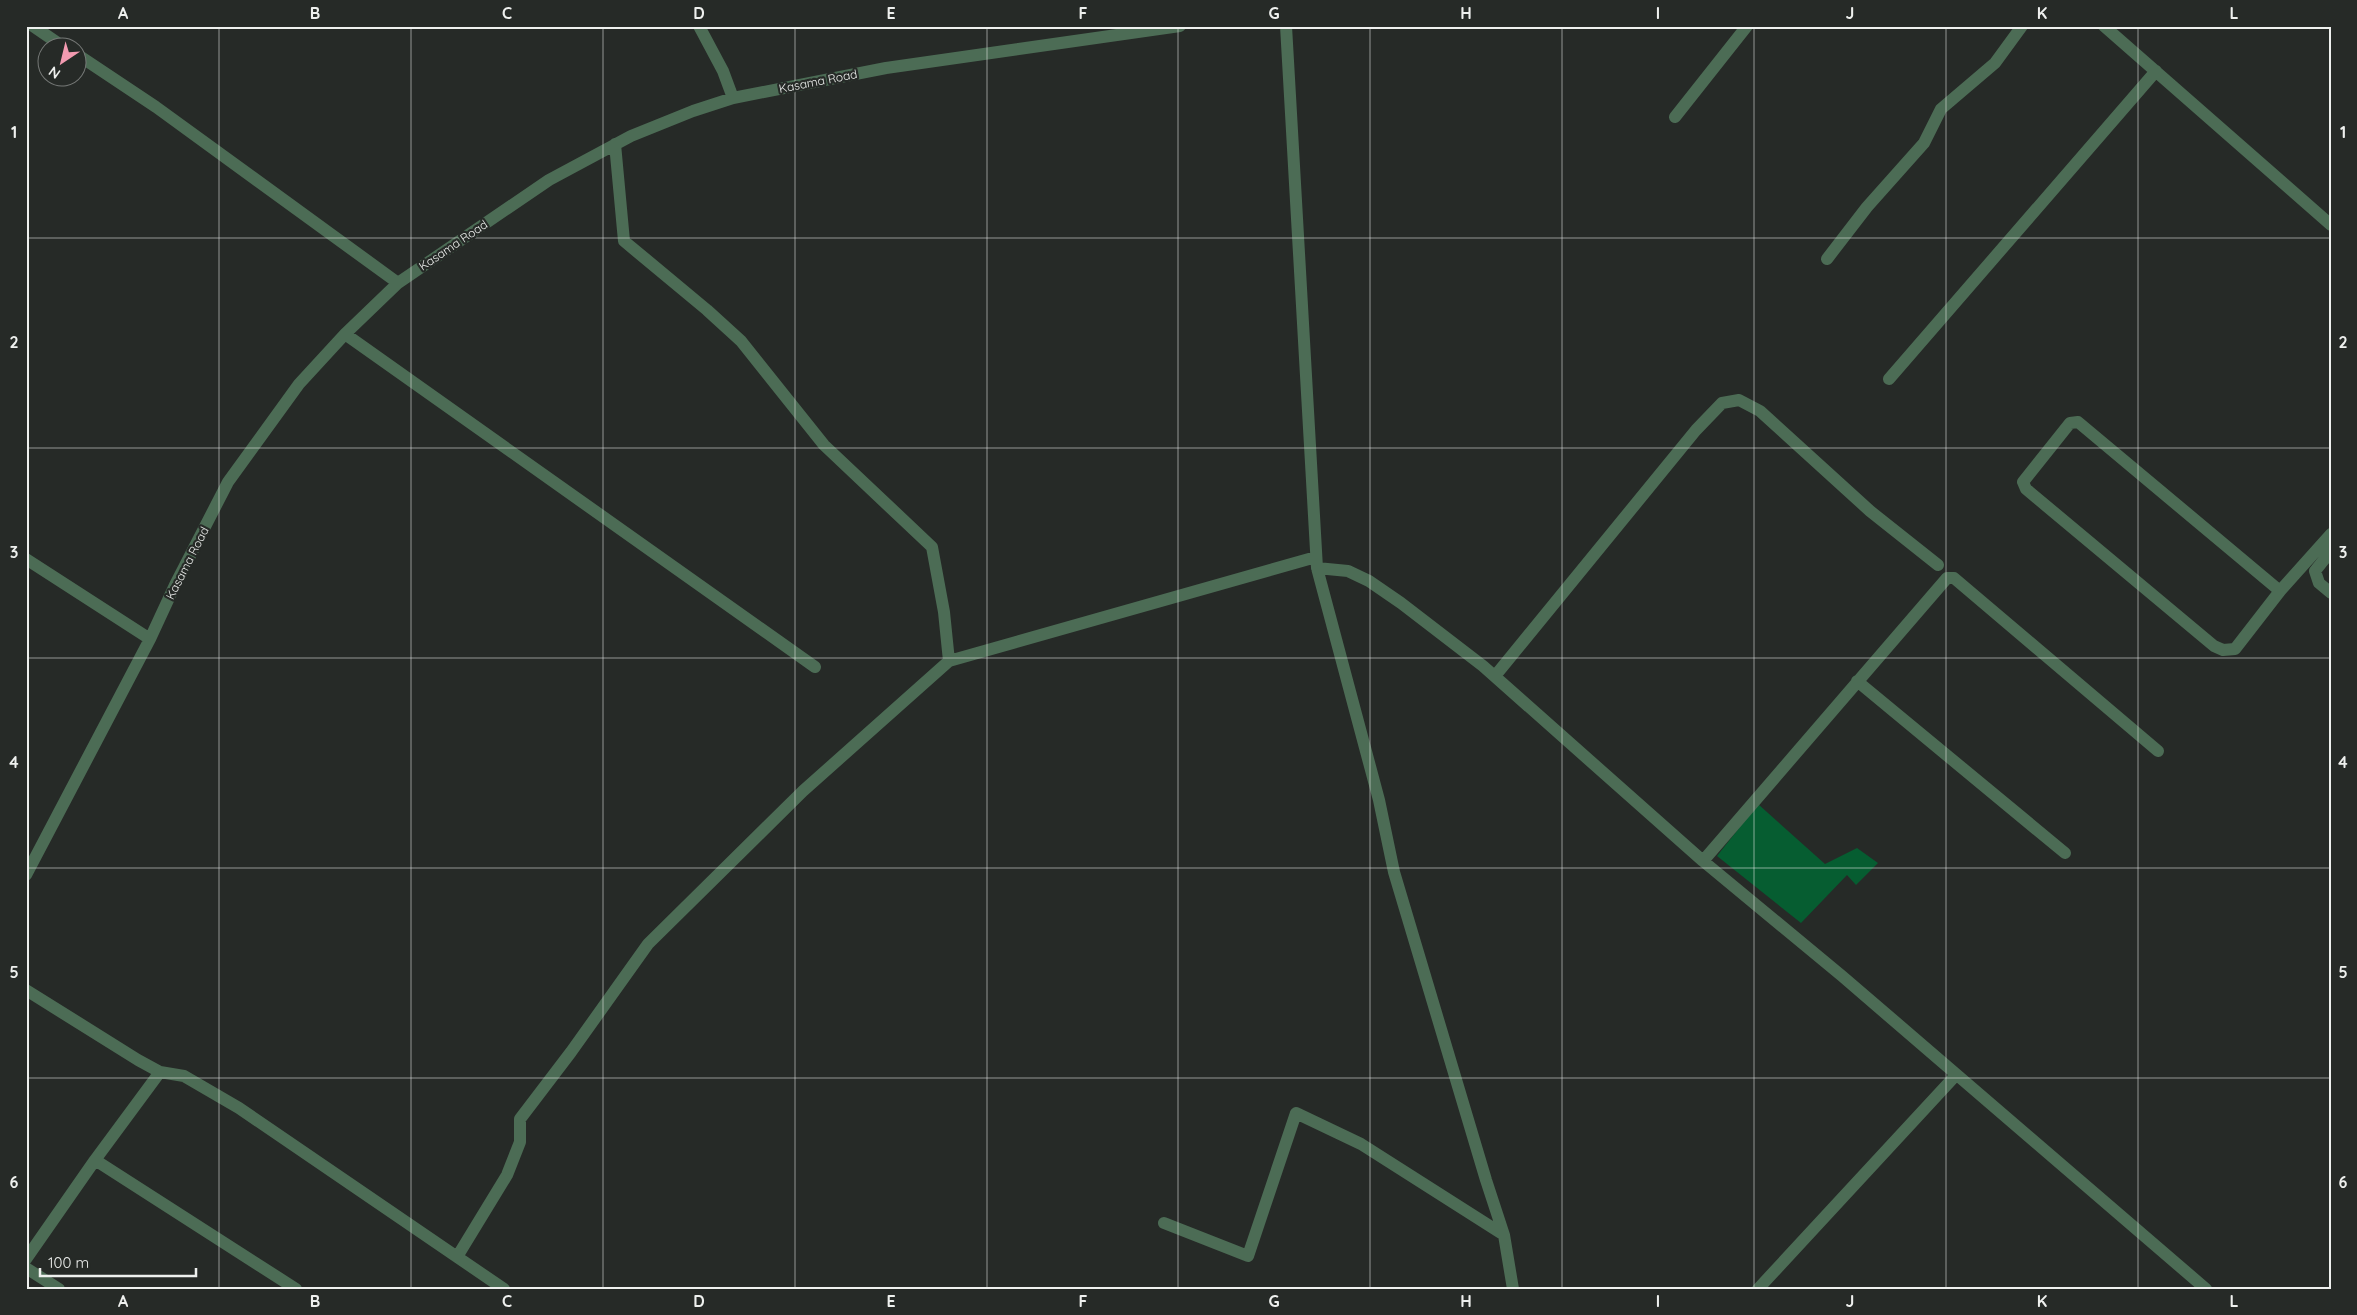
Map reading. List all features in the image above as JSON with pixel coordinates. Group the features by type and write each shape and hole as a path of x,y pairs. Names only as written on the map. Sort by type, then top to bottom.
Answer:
{"street":[{"path":"33,26 50,38"},
{"path":"699,26 723,71 733,98"},
{"name":"Kasama Road","path":"26,875 150,639 175,585 228,482 299,384 345,334 398,283 549,180 615,144 684,114 733,98 886,68 1180,26"},
{"path":"1286,26 1316,562 1379,800 1394,872 1504,1235 1513,1289"},
{"path":"1675,116 1747,26"},
{"path":"1827,259 1867,207 1924,143 1941,108 1995,63 2022,26"},
{"path":"2104,26 2331,225"},
{"path":"88,63 156,107 398,283"},
{"path":"1889,379 2156,71"},
{"path":"615,144 624,241 708,310 740,341 824,445 932,547 944,612 949,660"},
{"path":"345,334 815,667"},
{"path":"1495,676 1696,430 1722,403 1739,400 1760,411 1870,510 1938,565"},
{"path":"2280,591 2078,422 2070,423 2023,482 2026,489 2214,646 2222,650 2235,649 2280,591 2331,534"},
{"path":"2331,551 2315,571 2319,583 2331,593"},
{"path":"26,559 150,639"},
{"path":"457,1257 507,1175 520,1142 520,1119 571,1052 648,944 803,791 949,660 1316,562 1348,571 1369,581 1401,603 1495,676 1703,861 2206,1289"},
{"path":"1703,861 1940,583 1947,578 1954,578 2158,751"},
{"path":"1857,681 2065,853"},
{"path":"26,990 138,1060 160,1072 184,1076 239,1108 504,1289"},
{"path":"26,1259 94,1160 160,1072"},
{"path":"1758,1289 1956,1075"},
{"path":"1164,1223 1248,1256 1296,1113 1361,1144 1504,1235"},
{"path":"94,1160 296,1289"},
{"path":"26,1268 58,1289"}],"green space":[{"path":"1758,804 1825,864 1857,848 1878,863 1856,885 1847,875 1801,923 1717,856"}]}
